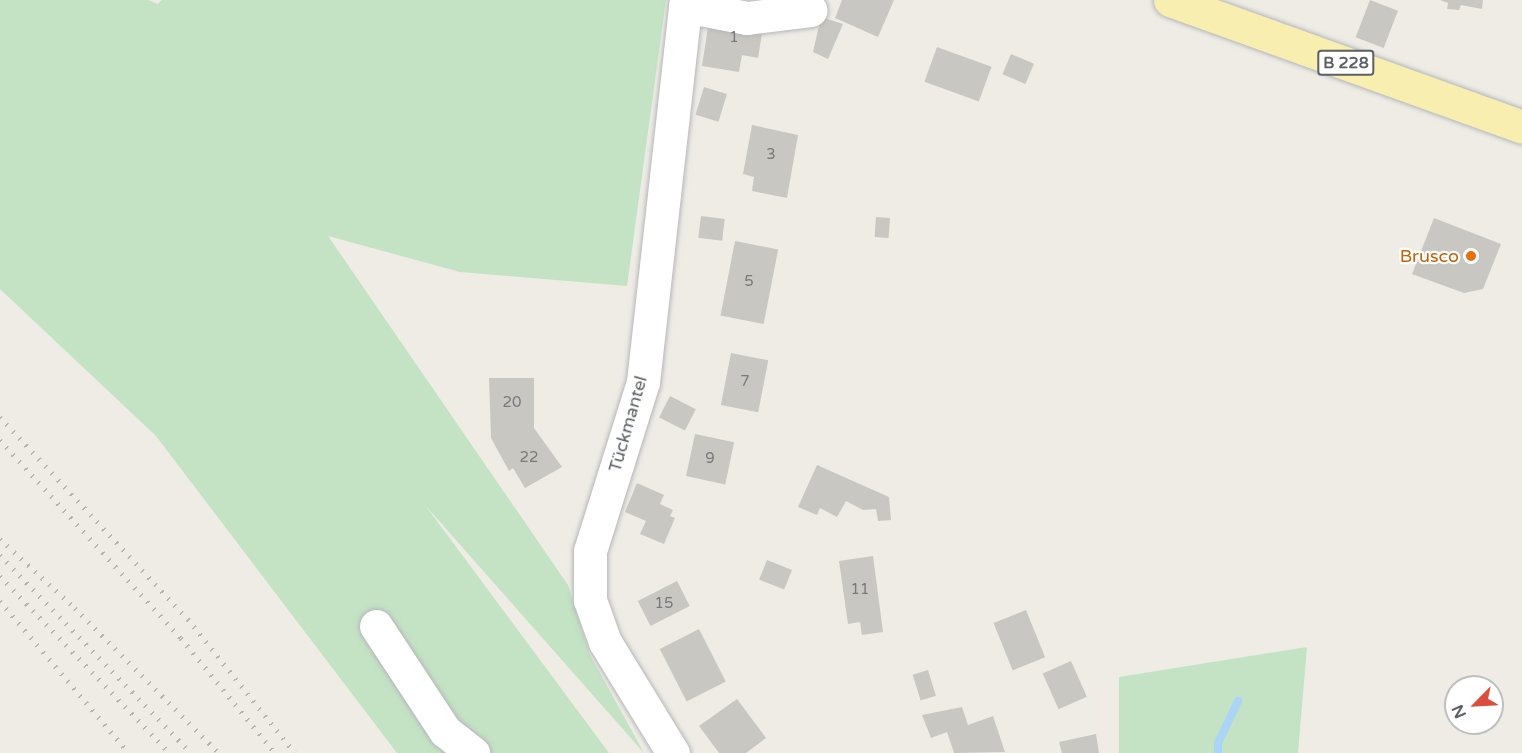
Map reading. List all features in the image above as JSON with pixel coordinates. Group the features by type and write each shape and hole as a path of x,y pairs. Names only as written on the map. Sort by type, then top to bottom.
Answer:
{"main road":[{"name":"B 228","path":"1170,0 1522,127"}],"street":[{"path":"686,3 747,18 811,10"},
{"name":"Tückmantel","path":"673,753 605,642 590,600 590,551 643,382 686,3"},
{"path":"376,626 445,731 473,753"}],"green space":[{"path":"0,0 148,0 158,4 162,0 666,0 627,286 460,272 328,236 568,585 590,655 644,753 425,505 609,753 397,753 156,436 0,289"},
{"path":"1307,647 1298,753 1119,753 1119,677"}],"building":[{"path":"842,0 894,0 878,37 835,18"},
{"path":"1370,0 1398,11 1384,48 1356,37"},
{"path":"1440,0 1483,0 1482,9 1461,5 1459,10 1447,9 1448,3"},
{"path":"710,14 764,21 758,58 742,55 739,72 702,66"},
{"path":"821,17 843,24 828,59 813,52"},
{"path":"937,47 992,67 979,102 924,82"},
{"path":"1011,54 1034,64 1025,84 1002,74"},
{"path":"704,87 727,94 718,122 696,115"},
{"path":"752,125 798,135 787,198 752,191 754,177 743,174"},
{"path":"701,216 725,219 722,241 698,238"},
{"path":"876,217 890,218 889,238 875,237"},
{"path":"1434,218 1501,244 1483,289 1464,293 1412,274"},
{"path":"735,241 778,249 764,324 720,316"},
{"path":"731,353 768,360 758,412 721,405"},
{"path":"489,378 534,378 534,428 562,467 525,488 513,468 509,471 491,438"},
{"path":"670,396 696,409 685,431 659,417"},
{"path":"695,434 734,442 725,484 686,476"},
{"path":"817,465 889,497 891,520 878,521 876,509 863,510 846,501 837,517 820,508 817,515 798,507"},
{"path":"637,483 664,495 660,504 673,510 670,516 675,518 664,544 640,534 646,521 625,512"},
{"path":"873,556 883,632 862,635 860,622 848,624 839,561"},
{"path":"767,560 792,570 784,590 759,579"},
{"path":"677,581 690,606 651,626 638,601"},
{"path":"1026,610 1045,657 1013,670 994,623"},
{"path":"699,629 726,682 687,702 660,649"},
{"path":"1071,661 1087,697 1059,709 1043,674"},
{"path":"928,670 936,696 921,700 913,675"},
{"path":"737,699 766,738 746,753 719,753 699,726"},
{"path":"962,707 968,725 993,716 1005,752 954,753 947,732 931,738 922,715"},
{"path":"1096,734 1099,753 1062,753 1059,742"}],"waterway":[{"path":"1218,753 1218,743 1238,701"}],"railway":[{"path":"0,417 188,619 295,753"},
{"path":"0,440 181,638 275,753"},
{"path":"0,539 75,608 219,753"},
{"path":"0,555 191,753"},
{"path":"0,576 170,753"},
{"path":"0,601 129,753"}],"place":[{"name":"Brusco","path":"1471,256"}]}
